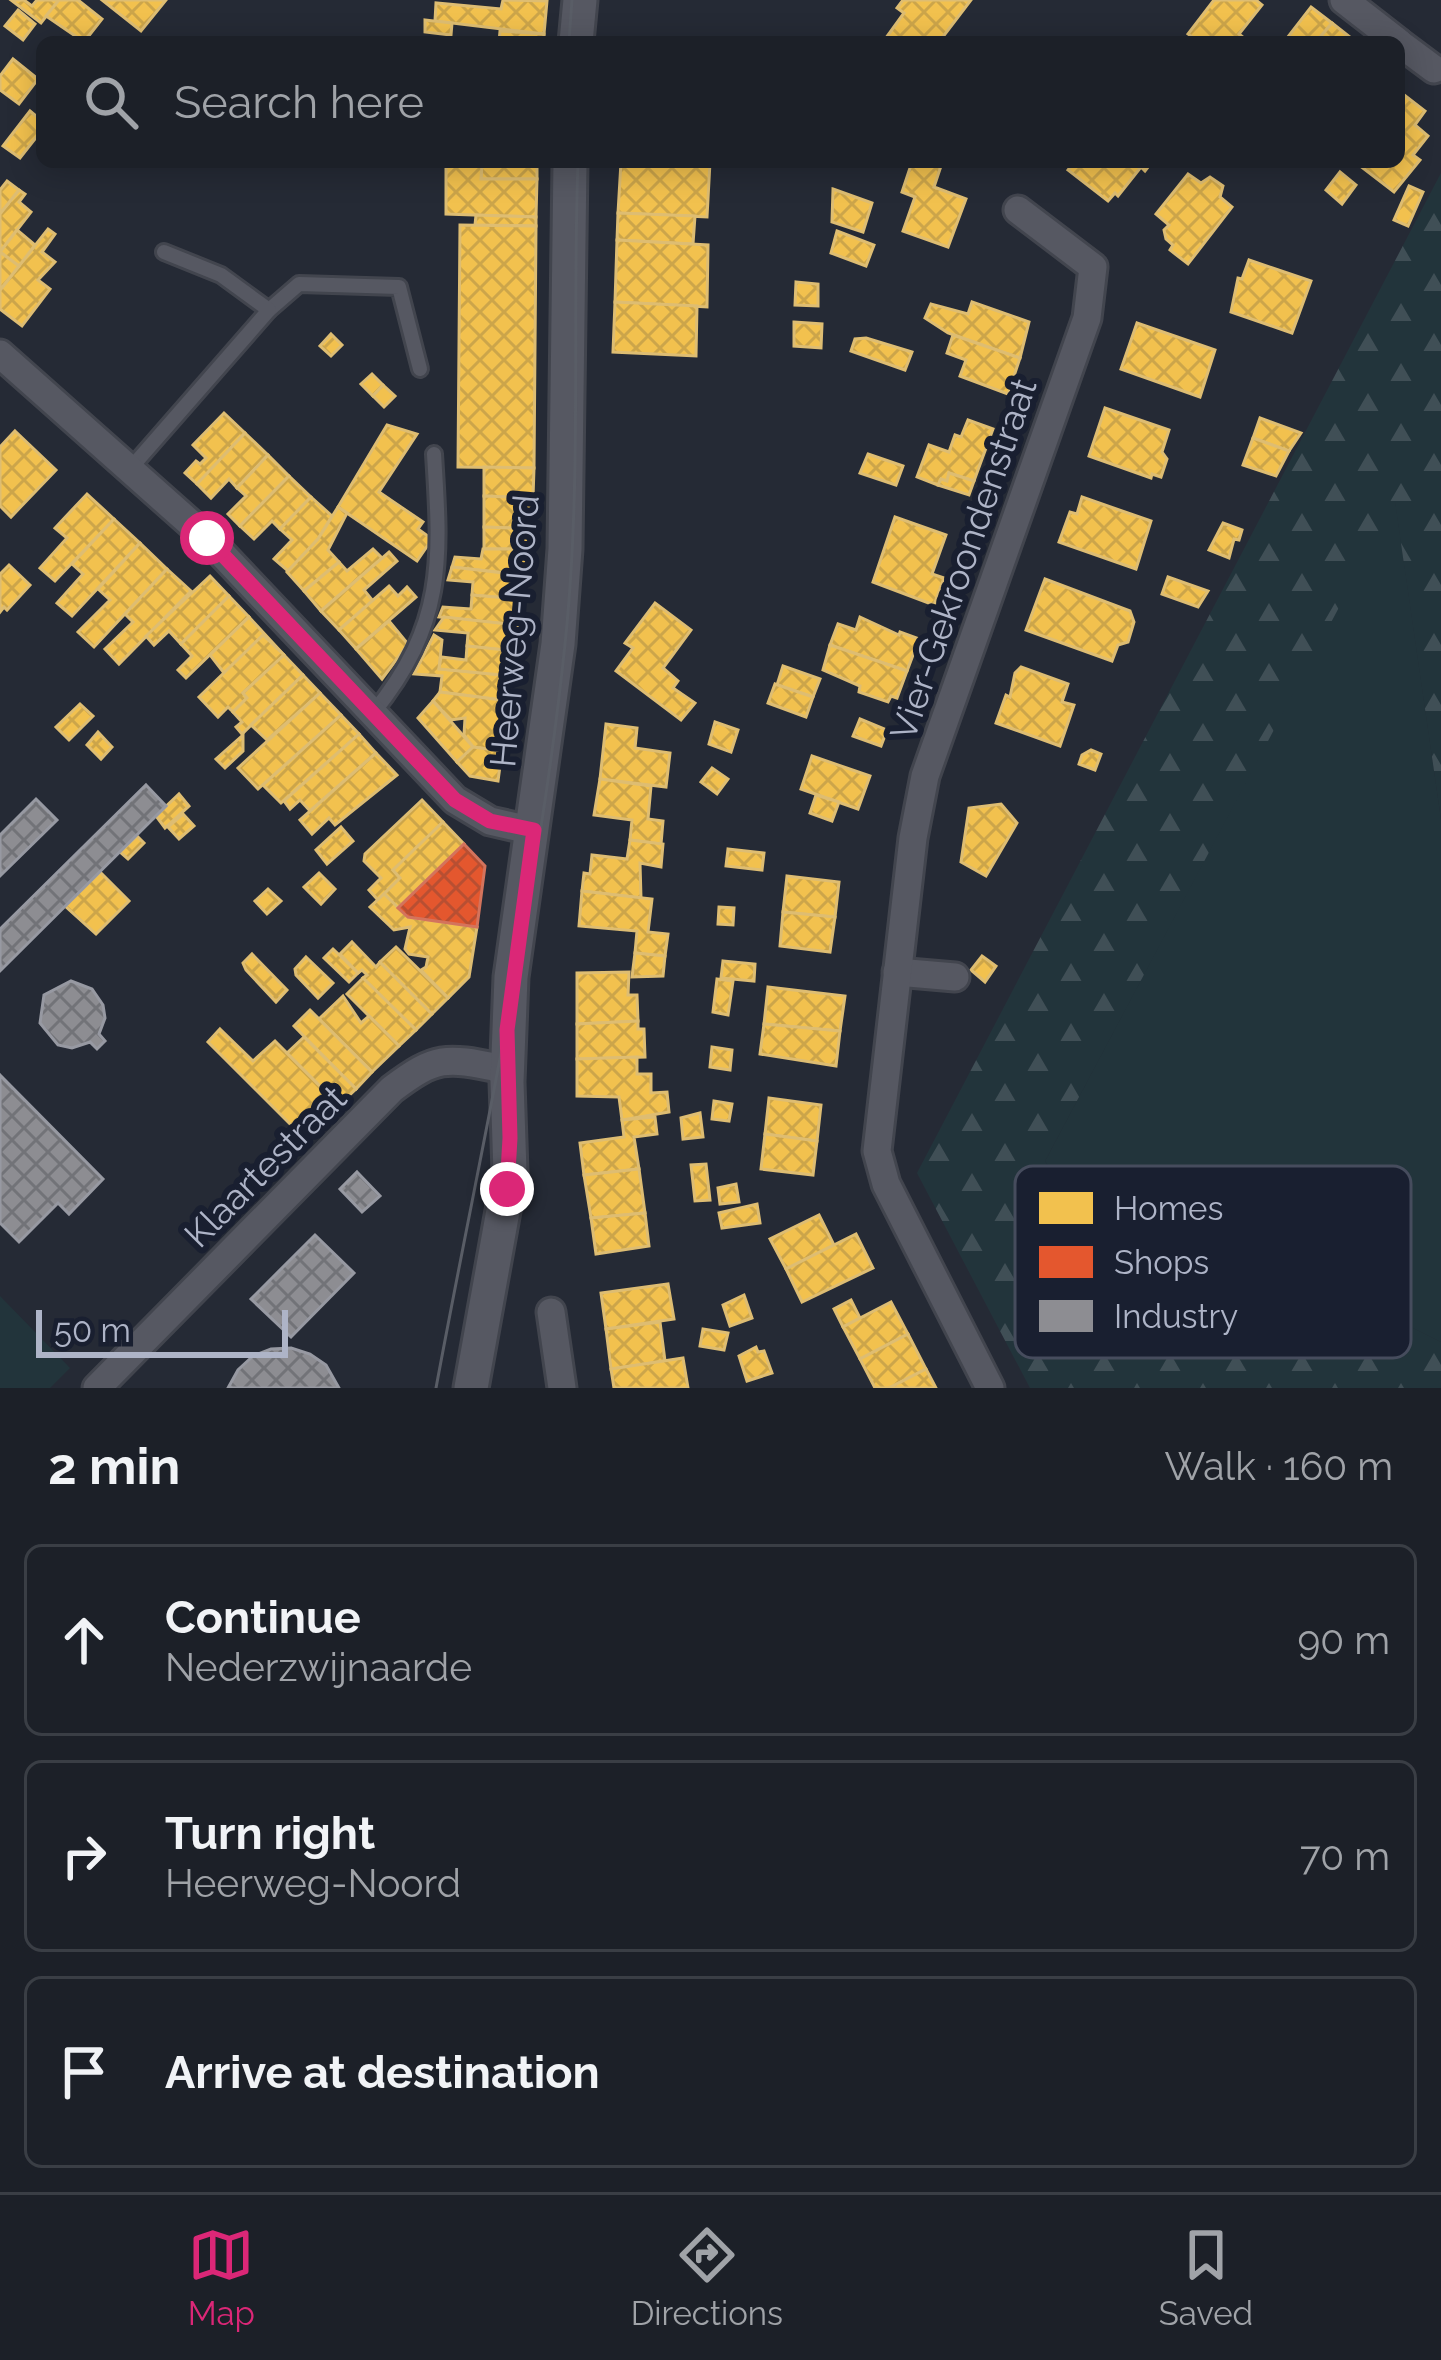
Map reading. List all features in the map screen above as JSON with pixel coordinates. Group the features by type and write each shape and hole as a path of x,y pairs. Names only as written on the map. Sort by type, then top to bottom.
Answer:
{"street":[{"path":"577,36 580,0"},
{"path":"1344,0 1391,36"},
{"path":"1405,47 1434,69"},
{"name":"Heerweg-Noord","path":"471,1388 510,1172 506,1082 511,977 558,644 565,548 570,168"},
{"name":"Vier-Gekroondenstraat","path":"990,1388 886,1184 877,1151 896,972 925,776 1087,318 1093,267 1018,210"},
{"path":"0,354 207,538 455,800 490,821 534,830"},
{"path":"896,972 955,977"},
{"name":"Klaartestraat","path":"97,1388 392,1089 424,1065 461,1060 499,1068 506,1082"},
{"path":"551,1312 562,1388"}],"lane":[{"path":"164,252 221,275 269,310"},
{"path":"130,469 269,310 299,284 399,287 420,369"},
{"path":"374,712 424,633 440,551 434,454"}],"green space":[{"path":"1441,173 1441,819 1395,502 1045,1161 1048,1166 1015,1166 1015,1358 1411,1358 1411,1327 1441,1342 1441,1388 1030,1388 917,1173"},
{"path":"1395,500 1441,819 1441,1342 1411,1327 1411,1166 1048,1166 1045,1161"},
{"path":"0,1296 70,1368 50,1388 0,1388"}],"building: Homes":[{"path":"11,0 32,6 37,0 59,0 41,23"},
{"path":"59,0 78,0 102,19 89,36 75,36 46,16"},
{"path":"102,0 166,0 141,31"},
{"path":"503,0 547,1 544,34 435,21 436,3 501,9"},
{"path":"903,0 971,0 944,36 887,36 904,13 897,8"},
{"path":"1214,0 1256,0 1262,5 1242,36 1191,36"},
{"path":"1311,7 1332,23 1321,36 1289,36"},
{"path":"18,10 35,24 23,40 5,26"},
{"path":"425,20 452,23 451,35 425,32"},
{"path":"1332,23 1348,36 1321,36"},
{"path":"500,31 544,34 544,36 500,36"},
{"path":"13,59 36,82 19,104 0,90 0,76"},
{"path":"1405,96 1425,111 1415,125 1428,136 1413,155 1420,160 1394,192 1363,168 1405,168"},
{"path":"30,111 36,116 36,138 20,158 3,146"},
{"path":"446,168 482,168 481,179 537,179 536,217 446,214"},
{"path":"482,168 537,168 537,179 481,179"},
{"path":"621,168 710,168 707,217 618,213"},
{"path":"910,168 940,168 934,187 966,199 948,247 903,231 915,197 902,192"},
{"path":"1140,168 1118,196 1115,193 1108,201 1068,170"},
{"path":"1340,172 1356,185 1342,204 1326,190"},
{"path":"1188,174 1201,183 1210,177 1223,186 1220,197 1232,207 1188,264 1170,250 1173,245 1164,230 1169,225 1156,214"},
{"path":"7,181 19,190 0,214 0,190"},
{"path":"1409,186 1423,192 1408,226 1394,220"},
{"path":"833,189 872,203 863,232 832,222"},
{"path":"19,190 25,194 19,202 31,212 0,252 0,214"},
{"path":"618,213 695,216 693,244 617,240"},
{"path":"476,215 536,217 536,226 475,225"},
{"path":"460,225 536,226 534,468 458,467"},
{"path":"48,229 55,234 42,252 55,262 38,280 50,289 22,326 0,309 0,290"},
{"path":"17,230 35,245 19,266 0,252"},
{"path":"837,231 874,245 866,266 831,253"},
{"path":"617,240 708,245 707,307 615,302"},
{"path":"0,252 19,266 0,290"},
{"path":"1249,260 1311,281 1292,333 1231,312 1238,278 1242,279"},
{"path":"796,282 818,284 818,306 795,305"},
{"path":"615,302 697,306 696,356 613,352"},
{"path":"972,302 1029,322 1020,358 948,333 925,318 931,304 968,314"},
{"path":"794,322 822,324 821,348 794,346"},
{"path":"1137,323 1215,350 1200,397 1121,369"},
{"path":"331,334 342,345 331,356 320,346"},
{"path":"953,335 1020,358 1008,394 960,376 966,360 947,353"},
{"path":"855,339 912,352 905,370 851,351"},
{"path":"372,374 383,385 373,396 361,384"},
{"path":"383,385 395,396 384,407 373,396"},
{"path":"1105,408 1169,430 1161,477 1152,474 1151,478 1089,456"},
{"path":"224,413 245,433 197,484 185,473 206,458 193,445"},
{"path":"1260,418 1301,433 1289,451 1253,438"},
{"path":"968,420 993,429 974,481 949,473 947,481 941,479 938,485 917,477 929,445 949,452"},
{"path":"387,425 417,434 379,492 423,522 418,529 432,539 417,561 338,507"},
{"path":"15,431 56,470 11,517 0,506 0,447"},
{"path":"245,433 268,455 237,488 229,479 211,498 197,484"},
{"path":"1253,438 1289,451 1276,476 1243,465"},
{"path":"868,454 903,466 896,485 860,473"},
{"path":"268,455 289,476 240,526 228,514 246,496 237,488"},
{"path":"484,467 534,468 533,498 484,496"},
{"path":"949,473 974,481 969,495 938,485 941,479 947,481"},
{"path":"289,476 311,497 280,529 272,521 254,539 240,526"},
{"path":"87,494 114,519 55,581 40,568 67,538 55,528"},
{"path":"484,496 533,498 533,529 484,527"},
{"path":"311,497 332,516 288,571 274,559 292,540 280,529"},
{"path":"1082,497 1151,521 1136,569 1059,542 1070,512 1077,514"},
{"path":"338,507 347,513 328,550 339,562 304,591 287,572 318,539"},
{"path":"895,517 946,535 932,574 944,578 934,605 873,582"},
{"path":"114,519 140,543 72,616 57,603 83,574 72,564"},
{"path":"1223,523 1242,530 1229,558 1209,550"},
{"path":"484,527 533,529 532,549 484,549"},
{"path":"140,543 167,569 94,647 78,632 110,600 98,589"},
{"path":"373,549 382,558 321,611 304,591 339,562 347,571"},
{"path":"483,549 532,549 530,570 523,575 452,567 455,557 481,559"},
{"path":"389,552 397,561 364,590 373,601 339,630 321,611"},
{"path":"9,565 30,585 0,612 0,574"},
{"path":"452,567 521,575 519,599 472,595 473,582 448,580"},
{"path":"167,569 191,591 119,664 105,649 133,622 125,614"},
{"path":"210,576 229,596 181,644 169,631 154,645 146,636"},
{"path":"1168,577 1208,591 1198,607 1162,594"},
{"path":"1045,579 1130,611 1134,622 1128,642 1118,645 1112,661 1026,630"},
{"path":"389,586 398,596 407,587 416,597 356,649 339,630"},
{"path":"472,595 519,599 517,625 439,617 443,607 471,609"},
{"path":"229,596 249,617 186,678 178,670 192,656 181,644"},
{"path":"655,603 691,630 663,668 678,681 673,688 695,703 681,720 616,671 633,648 625,643"},
{"path":"249,617 284,655 263,635 224,673 210,655"},
{"path":"444,617 517,625 514,651 467,646 468,633 435,630"},
{"path":"860,617 919,639 907,671 830,645 838,624 856,630"},
{"path":"389,621 408,644 382,679 356,649"},
{"path":"263,635 284,655 243,693 247,698 233,712 228,707 218,717 199,697"},
{"path":"434,635 442,640 439,669 512,676 509,701 440,692 442,676 414,674"},
{"path":"830,645 907,671 897,698 891,696 888,702 859,692 860,686 823,670"},
{"path":"467,646 514,651 512,676 439,669 441,657 466,660"},
{"path":"284,655 303,675 242,734 236,727 242,722 233,712 247,698 243,693"},
{"path":"783,666 820,679 813,697 777,685"},
{"path":"1021,667 1068,684 1062,702 1074,705 1060,746 996,723"},
{"path":"303,675 320,693 267,740 251,725"},
{"path":"775,684 813,697 806,717 768,703"},
{"path":"440,692 509,701 502,751 473,747 464,735 465,718 451,720 433,701"},
{"path":"320,693 341,715 258,789 238,768"},
{"path":"433,701 473,747 457,762 418,718"},
{"path":"80,704 93,716 69,740 56,727"},
{"path":"341,715 359,734 281,803 263,785"},
{"path":"860,719 887,730 881,746 853,736"},
{"path":"715,722 738,730 731,752 709,744"},
{"path":"606,724 637,728 635,748 670,753 666,787 600,779"},
{"path":"98,732 112,747 101,759 87,745"},
{"path":"359,734 376,753 310,811 300,800 290,809 284,801"},
{"path":"243,735 243,751 225,768 216,759"},
{"path":"473,747 502,751 498,781 470,776 457,762"},
{"path":"1091,750 1101,754 1095,770 1079,764"},
{"path":"376,753 397,775 335,825 329,818 312,834 300,820"},
{"path":"812,756 870,776 858,809 801,789"},
{"path":"712,768 728,779 717,794 701,782"},
{"path":"600,779 651,786 648,819 663,821 661,844 630,840 632,820 594,815"},
{"path":"179,794 189,806 165,828 156,816"},
{"path":"816,795 839,802 832,821 810,813"},
{"path":"422,800 443,822 393,870 400,878 378,900 369,890 381,878 364,861 365,854"},
{"path":"1001,804 1017,823 986,876 961,862 969,808"},
{"path":"183,814 194,826 179,839 168,827"},
{"path":"443,822 464,844 398,908 384,894 400,878 393,870"},
{"path":"341,827 353,841 327,864 316,850"},
{"path":"137,836 144,843 128,859 120,852"},
{"path":"630,840 663,844 661,867 640,863 641,898 582,891 592,855 627,859"},
{"path":"728,849 764,853 762,870 726,866"},
{"path":"100,872 129,901 96,934 65,906"},
{"path":"319,873 335,889 321,904 304,887"},
{"path":"787,876 839,882 835,917 783,912"},
{"path":"268,889 281,901 267,914 255,901"},
{"path":"582,891 652,899 648,932 668,934 665,956 635,953 637,931 579,926"},
{"path":"384,894 408,917 477,927 469,977 448,998 421,970 428,957 405,949 410,927 394,930 370,907"},
{"path":"719,907 734,908 733,925 718,924"},
{"path":"783,912 835,917 830,952 780,946"},
{"path":"352,942 376,967 380,962 432,1014 416,1030 363,978 367,975 362,970 358,973 340,954"},
{"path":"396,947 448,998 432,1014 380,962"},
{"path":"333,949 358,973 349,982 324,958"},
{"path":"635,953 665,956 663,976 632,977"},
{"path":"252,954 287,990 276,1002 246,970 243,963"},
{"path":"982,956 996,966 985,982 971,970"},
{"path":"306,957 333,983 318,998 296,975 295,969"},
{"path":"723,961 755,964 754,981 721,978"},
{"path":"629,972 628,995 637,995 638,1021 577,1024 577,973"},
{"path":"363,978 416,1030 399,1046 347,994"},
{"path":"717,979 733,981 728,1015 713,1012"},
{"path":"768,987 845,996 840,1031 764,1024"},
{"path":"343,996 361,1023 369,1016 399,1046 372,1072 319,1019"},
{"path":"310,1010 372,1072 356,1089 294,1026"},
{"path":"638,1021 638,1029 644,1029 645,1057 577,1059 577,1024"},
{"path":"764,1024 840,1031 836,1066 760,1054"},
{"path":"220,1029 253,1061 275,1041 339,1105 305,1139 208,1042"},
{"path":"304,1037 356,1089 339,1105 287,1053"},
{"path":"712,1047 732,1050 730,1070 710,1067"},
{"path":"637,1057 637,1074 651,1074 651,1093 667,1092 669,1112 622,1120 619,1097 577,1096 577,1059"},
{"path":"769,1098 821,1105 817,1141 765,1134"},
{"path":"714,1101 732,1104 729,1121 712,1119"},
{"path":"700,1113 703,1137 683,1139 681,1118"},
{"path":"655,1117 657,1134 634,1137 639,1169 584,1175 580,1143 624,1137 622,1120"},
{"path":"765,1134 817,1141 813,1175 761,1169"},
{"path":"706,1164 710,1200 695,1201 691,1165"},
{"path":"639,1169 645,1213 591,1218 584,1175"},
{"path":"736,1184 739,1202 720,1204 718,1188"},
{"path":"757,1204 760,1223 722,1228 719,1213"},
{"path":"645,1213 649,1246 596,1254 591,1218"},
{"path":"819,1215 834,1245 786,1269 770,1239"},
{"path":"856,1234 873,1268 802,1302 786,1269"},
{"path":"668,1284 674,1319 606,1329 601,1293"},
{"path":"744,1295 752,1318 730,1326 723,1305"},
{"path":"851,1300 860,1318 843,1327 834,1309"},
{"path":"891,1302 908,1334 860,1359 843,1327"},
{"path":"660,1322 665,1361 611,1369 606,1329"},
{"path":"703,1329 728,1333 724,1350 700,1346"},
{"path":"908,1334 926,1369 889,1388 875,1388 860,1359"},
{"path":"756,1347 764,1351 772,1373 747,1381 739,1356"},
{"path":"683,1358 688,1388 614,1388 611,1369"},
{"path":"926,1369 936,1388 889,1388"}],"building: Shops":[{"path":"464,844 485,866 477,927 408,917 398,908"}],"building: Industry":[{"path":"146,785 166,806 0,971 0,929"},
{"path":"36,799 57,820 0,876 0,835"},
{"path":"71,981 92,989 103,1005 105,1018 99,1034 105,1041 97,1049 90,1042 72,1048 58,1045 40,1023 44,995"},
{"path":"0,1075 103,1179 69,1214 58,1203 19,1242 0,1223"},
{"path":"357,1172 380,1196 362,1212 340,1189"},
{"path":"315,1235 354,1273 291,1337 251,1299"},
{"path":"291,1348 326,1365 339,1388 228,1388 253,1356"}],"tram line":[{"path":"569,36 572,0"},
{"path":"436,1388 525,924 565,644 575,463 578,168"}],"route":[{"path":"207,538 455,800 490,821 534,830 507,1030 507,1189"}]}
